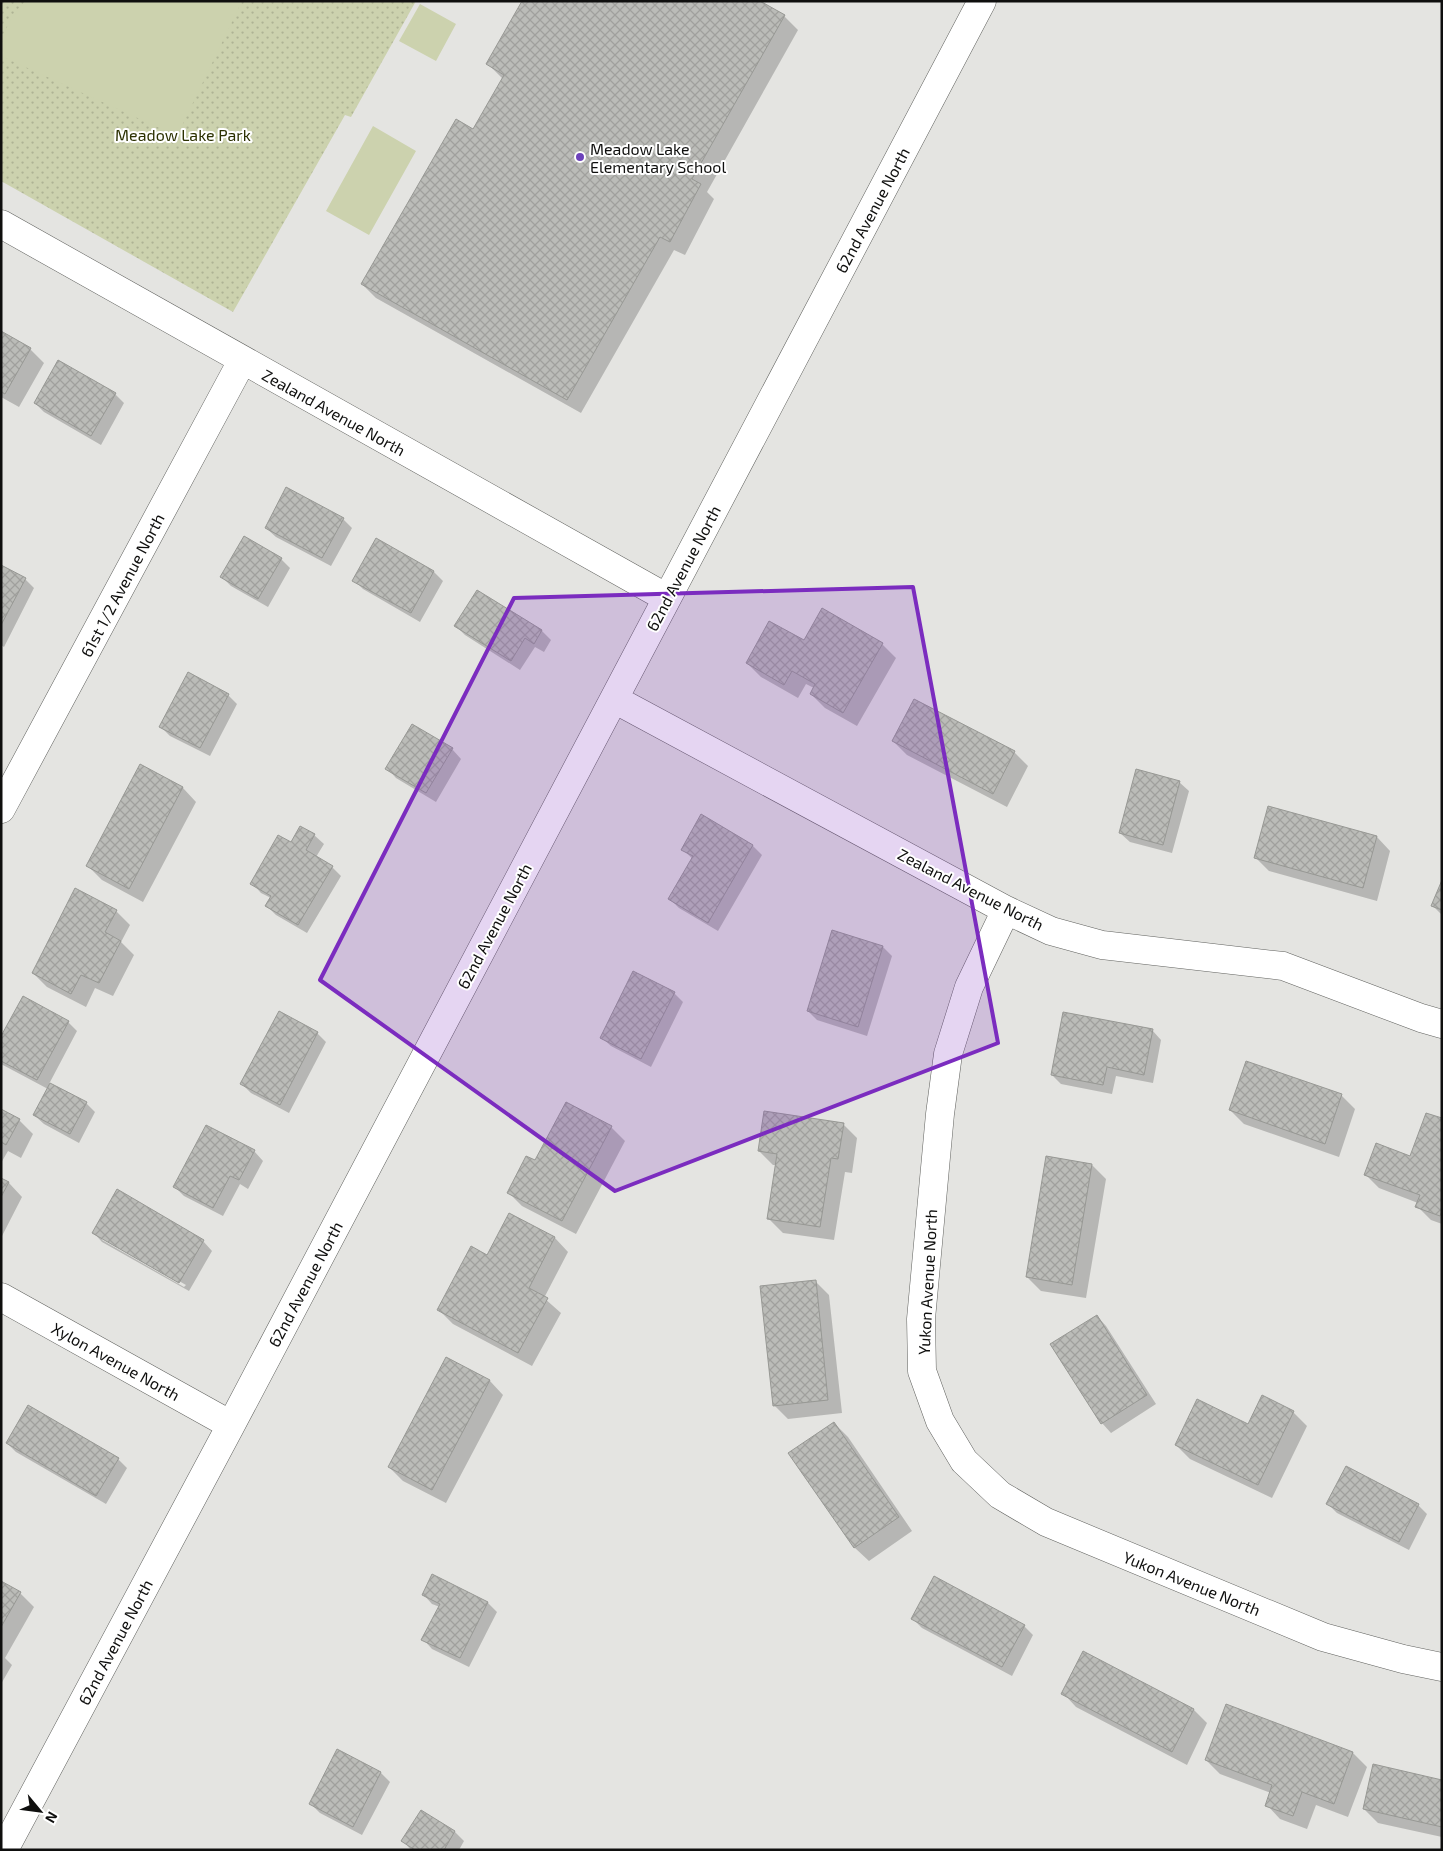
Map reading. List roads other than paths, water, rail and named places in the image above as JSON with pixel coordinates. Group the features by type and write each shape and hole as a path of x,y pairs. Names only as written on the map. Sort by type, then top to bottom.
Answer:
{"street":[{"name":"62nd Avenue North","path":"4,1850 231,1425 982,1"},
{"name":"Zealand Avenue North","path":"1,224 667,598"},
{"name":"61st 1/2 Avenue North","path":"1,809 11,766 242,361"},
{"name":"Zealand Avenue North","path":"614,699 1006,910 1051,931 1102,945 1283,966 1421,1018 1442,1024"},
{"name":"Yukon Avenue North","path":"1006,910 969,987 948,1054 940,1114 921,1319 922,1371 940,1420 964,1461 1000,1495 1046,1522 1323,1637 1404,1659 1442,1667"},
{"name":"Xylon Avenue North","path":"1,1297 231,1425"}],"place":[{"name":"Meadow Lake Elementary School","path":"580,157"}],"park label":[{"name":"Meadow Lake Park","path":"183,134"}]}
